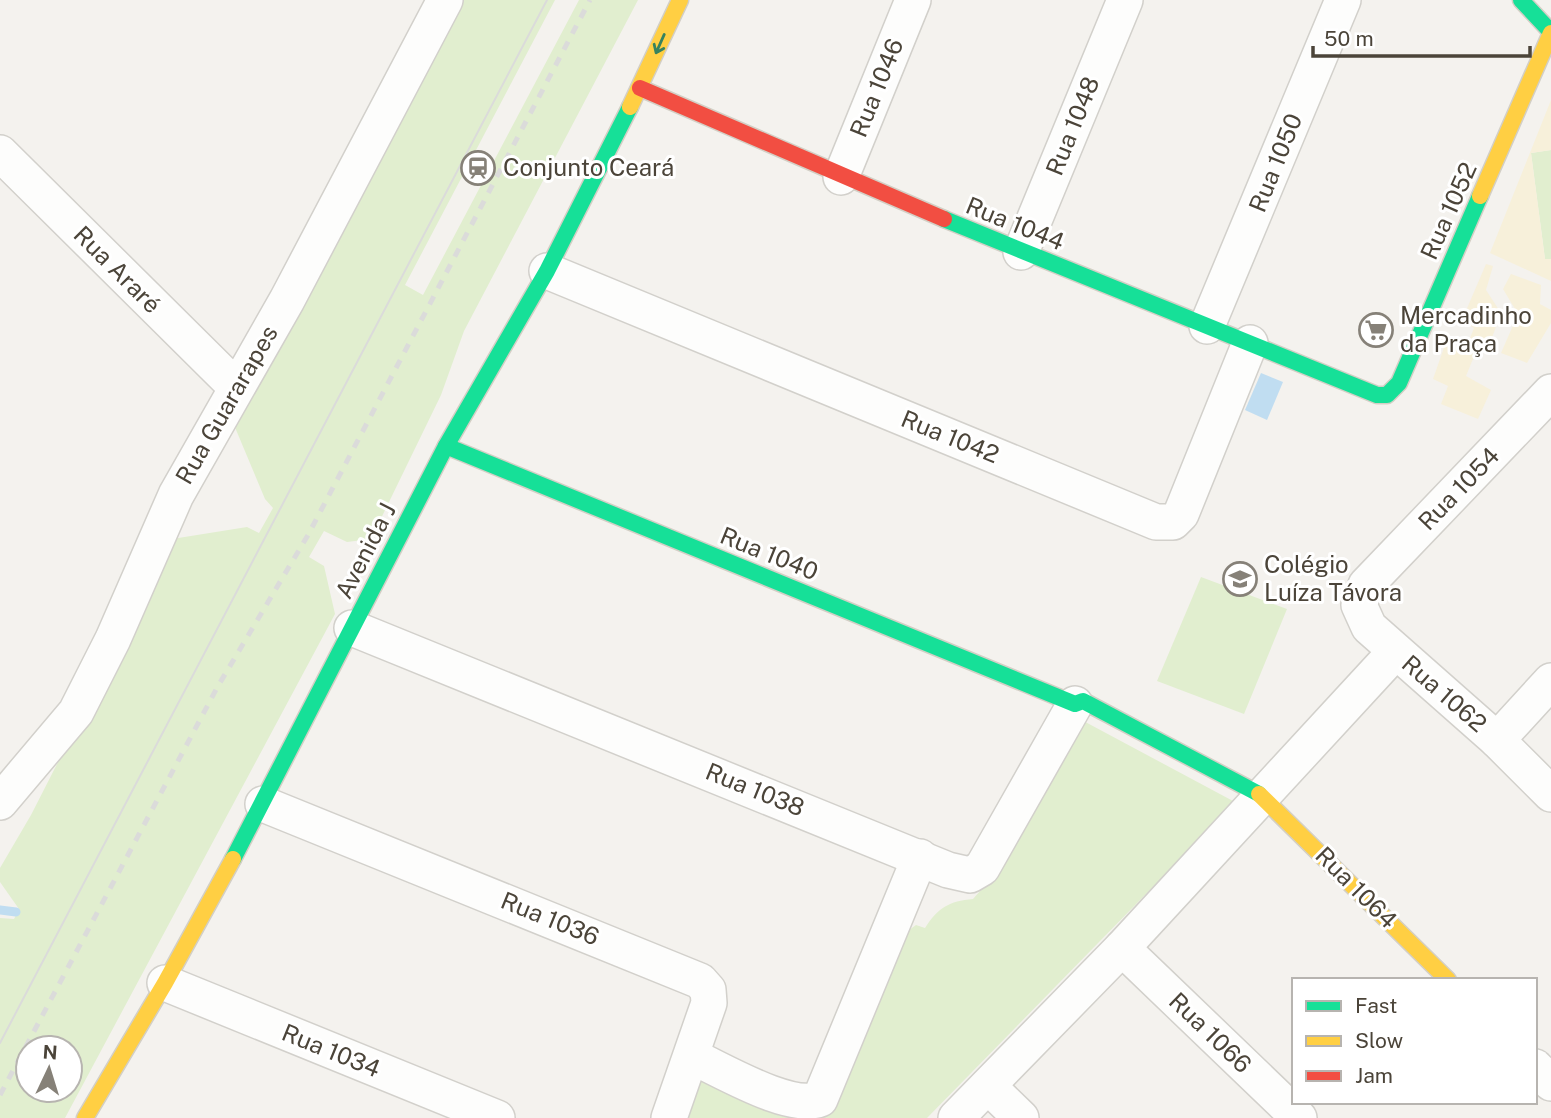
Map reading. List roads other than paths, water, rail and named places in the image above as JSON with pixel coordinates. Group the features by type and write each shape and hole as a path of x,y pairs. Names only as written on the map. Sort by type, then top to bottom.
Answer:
{"street":[{"name":"Rua Guararapes","path":"0,802 76,712 113,639 176,495 235,386 287,300 445,0"},
{"name":"Avenida J","path":"85,1118 165,984 263,804 446,446 547,271 640,88 680,0"},
{"name":"Rua 1046","path":"841,177 913,0"},
{"name":"Rua 1048","path":"1021,252 1125,0"},
{"name":"Rua 1050","path":"1207,326 1343,0"},
{"path":"1521,0 1551,33"},
{"name":"Rua 1052","path":"1377,395 1393,392 1399,383 1551,33"},
{"name":"Rua 1044","path":"640,88 841,177 1021,252 1377,395"},
{"name":"Rua Araré","path":"0,153 235,386"},
{"name":"Rua 1042","path":"547,271 1156,522 1173,522 1181,514 1250,343"},
{"name":"Rua 1054","path":"1366,585 1551,392"},
{"name":"Rua 1040","path":"446,446 1075,704 1083,701 1264,796"},
{"name":"Rua 1062","path":"1366,585 1359,605 1370,627 1496,740 1551,794"},
{"name":"Rua 1038","path":"352,628 948,870 970,875 982,868 1075,704"},
{"path":"956,1118 1122,948 1395,652"},
{"path":"1496,740 1551,681"},
{"name":"Rua 1064","path":"1264,796 1446,978"},
{"name":"Rua 1036","path":"263,804 700,981 708,990 709,1003 693,1056 669,1118"},
{"path":"693,1056 790,1100 809,1103 820,1099 920,857"},
{"name":"Rua 1066","path":"1122,948 1298,1118"},
{"name":"Rua 1034","path":"165,984 497,1118"},
{"path":"1537,1069 1551,1083"},
{"path":"988,1086 1021,1118"}],"water":[{"path":"1261,373 1283,382 1267,420 1245,410"}],"waterway":[{"path":"0,910 16,912"}],"tram line":[{"path":"0,1043 547,0"}],"railway":[{"path":"0,1095 218,686 308,535 590,0"}],"place":[{"name":"Conjunto Ceará","path":"478,168"},
{"name":"Mercadinho da Praça","path":"1376,330"},
{"name":"Colégio Luíza Távora","path":"1240,579"}]}
